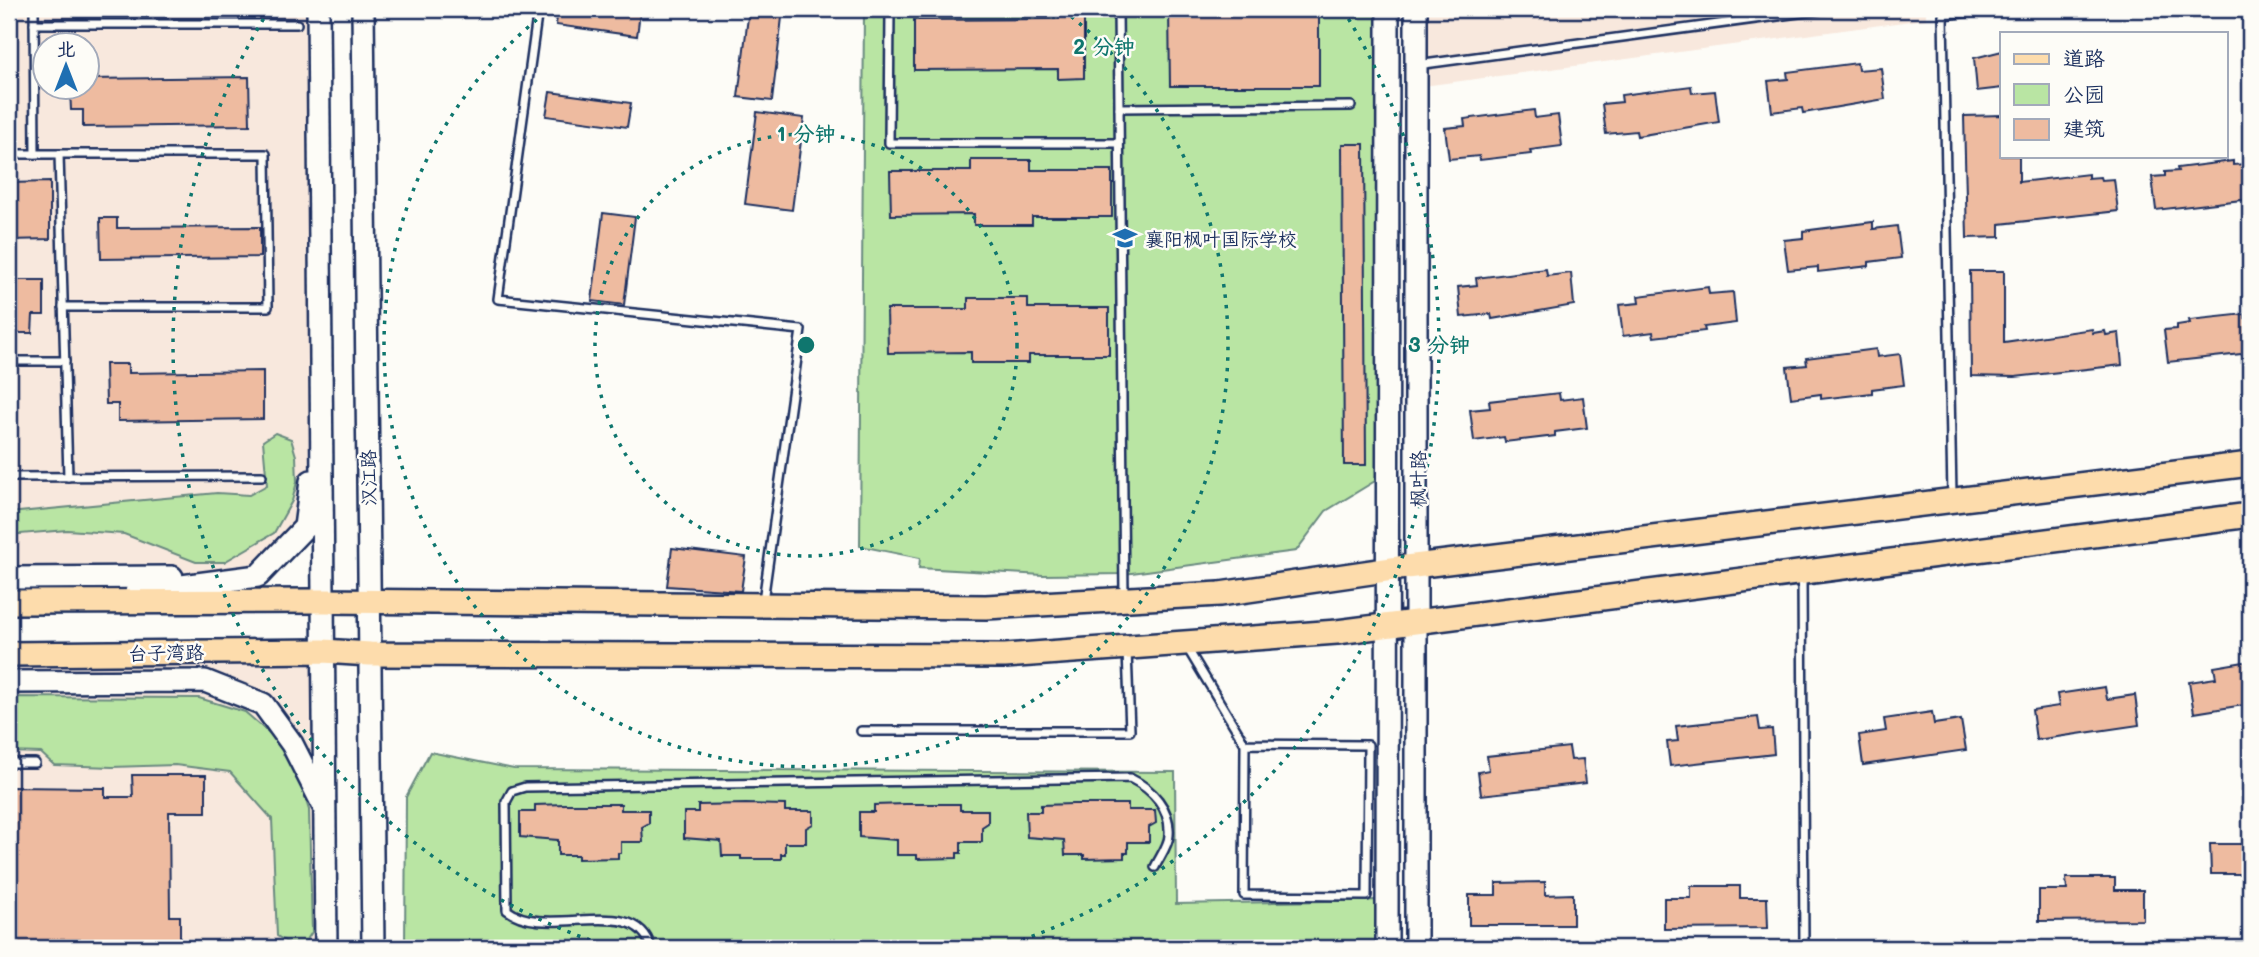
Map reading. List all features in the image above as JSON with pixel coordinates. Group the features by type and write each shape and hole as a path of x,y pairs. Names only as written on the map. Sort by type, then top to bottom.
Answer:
{"main road":[{"path":"10,602 370,601 986,607 1220,594 1417,566 2250,464"},
{"name":"台子湾路","path":"9,654 323,651 370,654 1005,656 1337,632 2250,514"}],"street":[{"path":"318,9 326,948"},
{"name":"汉江路","path":"363,9 373,948"},
{"name":"枫叶路","path":"1387,948 1388,9"},
{"name":"枫叶路","path":"1416,9 1416,948"},
{"path":"10,602 174,589 258,576 305,527 321,406"},
{"path":"9,578 258,576"},
{"path":"9,682 205,681 263,704 292,744 324,808"}],"lane":[{"path":"34,9 35,154"},
{"path":"538,9 498,299 801,330 762,605"},
{"path":"890,9 889,143 1119,143"},
{"path":"1118,9 1124,599"},
{"path":"1416,65 1829,9"},
{"path":"1952,500 1944,15 2000,9"},
{"path":"34,24 297,24"},
{"path":"1119,108 1351,106"},
{"path":"9,154 266,154 268,307 63,307"},
{"path":"59,154 68,477"},
{"path":"9,361 65,361"},
{"path":"9,477 262,476"},
{"path":"1802,574 1804,948"},
{"path":"1183,643 1245,744 1244,895 1367,896 1368,745 1245,744"},
{"path":"861,731 1130,731 1126,647"},
{"path":"9,763 35,763"},
{"path":"651,948 648,935 635,923 618,920 529,922 507,910 506,802 512,791 525,787 1130,778 1148,787 1164,808 1170,837 1155,867"}],"shaded area":[{"path":"9,9 318,9 321,406 305,527 258,576 9,578"},
{"path":"1416,9 1926,9 1926,19 1416,87"},
{"path":"323,651 326,948 9,948 9,653"}],"green space":[{"name":"襄阳枫叶国际学校","path":"864,9 1388,9 1388,468 1375,481 1326,511 1296,551 1124,574 1043,575 919,568 920,558 860,546"},
{"path":"275,433 291,439 296,456 297,482 292,501 274,533 224,562 196,562 124,534 67,530 9,535 9,513 217,493 249,495 267,485 263,441"},
{"path":"9,697 199,698 245,712 290,751 309,810 312,932 304,944 288,943 277,936 272,819 230,772 175,765 54,765 41,753 9,752"},
{"path":"430,752 514,769 1175,772 1176,904 1377,900 1376,948 405,948 406,797"}],"building":[{"path":"558,9 640,12 637,36 556,25"},
{"path":"749,9 783,9 772,101 738,97"},
{"path":"1059,9 1084,9 1084,78 1058,79 1058,69 914,70 914,20 1059,19"},
{"path":"1169,9 1319,9 1319,86 1170,86"},
{"path":"2000,52 2000,88 1977,91 1974,58"},
{"path":"1857,63 1858,70 1881,68 1885,99 1803,113 1802,108 1772,112 1768,81 1788,79 1787,72"},
{"path":"249,77 250,125 83,127 83,110 71,110 71,102 102,102 102,79"},
{"path":"1691,86 1692,93 1715,91 1719,122 1637,136 1636,131 1606,134 1602,104 1622,102 1621,95"},
{"path":"550,92 631,103 627,127 546,116"},
{"path":"1534,110 1535,118 1558,115 1562,146 1530,150 1531,154 1480,160 1479,156 1449,159 1445,128 1465,126 1464,119"},
{"path":"757,112 804,118 792,210 745,204"},
{"path":"2000,115 2000,158 2019,158 2019,182 2088,174 2088,178 2114,179 2118,211 2000,224 2000,237 1967,238 1964,116"},
{"path":"1342,144 1364,144 1366,465 1344,465"},
{"path":"971,160 1031,160 1031,170 1112,170 1112,217 1032,217 1032,225 974,225 974,214 891,215 890,171 971,171"},
{"path":"2233,161 2233,165 2246,164 2246,168 2250,167 2250,199 2156,210 2152,177 2165,176 2165,172 2178,171 2177,168"},
{"path":"50,182 50,239 9,240 9,183"},
{"path":"603,213 635,217 624,305 592,301"},
{"path":"100,218 117,218 117,228 260,227 260,257 101,259"},
{"path":"1873,222 1873,229 1897,226 1901,258 1869,262 1869,266 1818,272 1818,267 1788,270 1784,240 1803,238 1803,231"},
{"path":"1546,269 1547,276 1571,273 1574,305 1492,319 1491,314 1461,317 1458,287 1477,285 1476,278"},
{"path":"1970,271 2004,271 2004,342 2092,329 2093,333 2105,331 2106,335 2119,333 2122,365 2015,377 1971,376"},
{"path":"9,280 44,280 44,315 33,315 32,333 9,333"},
{"path":"1708,287 1709,294 1733,292 1736,323 1704,327 1705,331 1654,337 1653,332 1623,336 1619,305 1639,303 1638,296"},
{"path":"968,298 1028,298 1028,308 1109,308 1109,355 1029,355 1029,363 971,363 971,352 888,353 887,309 968,309"},
{"path":"2245,314 2245,318 2250,317 2250,353 2168,362 2164,330 2177,329 2177,325 2190,323 2189,320"},
{"path":"1876,349 1877,357 1900,354 1904,385 1872,389 1872,393 1821,399 1821,394 1791,398 1787,367 1807,365 1806,358"},
{"path":"105,364 128,364 128,373 263,371 263,419 118,421 118,404 106,404"},
{"path":"1559,393 1560,400 1583,397 1587,428 1555,432 1555,436 1505,442 1504,437 1474,441 1470,410 1490,408 1489,401"},
{"path":"672,548 746,557 741,591 667,586"},
{"path":"2250,661 2250,704 2194,713 2189,682 2216,678 2214,667"},
{"path":"2105,687 2107,699 2135,695 2139,725 2036,740 2032,710 2059,706 2057,694"},
{"path":"1932,712 1934,724 1961,720 1966,750 1863,765 1859,735 1886,731 1884,719"},
{"path":"1758,717 1760,730 1772,729 1774,754 1670,766 1667,742 1678,741 1676,726"},
{"path":"1569,747 1571,760 1583,759 1586,783 1481,795 1478,772 1489,770 1487,756"},
{"path":"132,775 206,775 206,812 169,812 170,916 180,916 180,948 9,947 9,787 105,788 105,797 133,797"},
{"path":"621,804 621,810 649,810 649,823 642,827 643,842 621,842 618,858 578,859 578,855 558,855 558,840 520,837 520,812 535,812 535,805"},
{"path":"960,804 960,810 988,810 988,823 982,827 982,842 961,842 961,853 957,853 957,858 917,859 917,855 897,855 897,840 859,837 859,812 874,812 874,805"},
{"path":"1128,804 1128,810 1155,810 1156,823 1149,827 1149,842 1128,842 1128,853 1124,853 1124,858 1084,859 1084,855 1065,855 1064,840 1027,837 1026,812 1041,812 1041,805"},
{"path":"698,805 785,805 785,811 813,811 813,824 806,828 806,843 785,843 785,854 781,854 781,859 741,859 741,856 722,856 721,841 684,838 684,812 698,812"},
{"path":"2210,844 2250,844 2250,874 2211,874"},
{"path":"2066,878 2115,878 2115,890 2143,890 2143,920 2039,921 2039,890 2067,890"},
{"path":"1545,882 1545,895 1573,894 1573,925 1469,925 1469,895 1496,895 1496,883"},
{"path":"1691,886 1740,886 1740,898 1767,898 1768,928 1664,929 1664,898 1691,898"}],"place":[{"name":"襄阳枫叶国际学校","path":"1125,238"}]}
